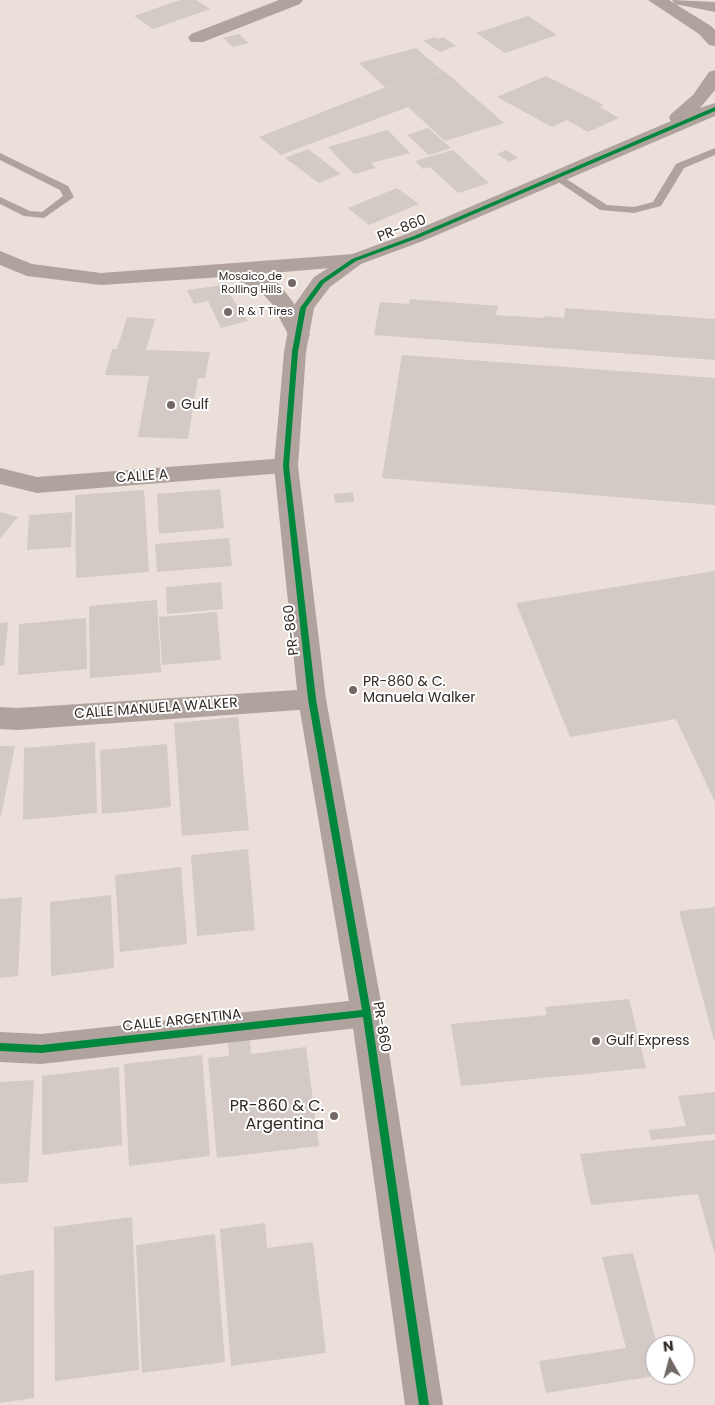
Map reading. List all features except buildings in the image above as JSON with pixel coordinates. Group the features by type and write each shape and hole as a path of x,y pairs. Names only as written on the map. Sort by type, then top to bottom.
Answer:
{"street":[{"path":"197,38 294,0"},
{"path":"657,0 705,30 715,41"},
{"path":"681,0 715,7"},
{"path":"664,131 700,99 715,76"},
{"name":"PR-860","path":"424,1405 367,1013 312,698 286,466 295,352 303,308 322,282 354,260 416,237 715,109"},
{"path":"0,257 27,270 102,279 354,260"},
{"path":"215,271 251,278 271,288 282,302 298,335"},
{"name":"CALLE A","path":"0,476 37,485 286,466"},
{"name":"CALLE MANUELA WALKER","path":"0,718 17,719 312,698"},
{"name":"CALLE ARGENTINA","path":"0,1047 41,1049 367,1013"}],"lane":[{"path":"556,177 604,208 634,210 657,204 680,166 715,151"},
{"path":"0,156 64,188 69,197 44,215 28,214 0,200"}],"cycle path":[{"path":"424,1405 367,1013 312,699 286,466 295,352 303,308 322,282 354,260 416,237 715,109"},
{"path":"0,1047 41,1049 367,1013"}],"place":[{"name":"Mosaico de Rolling Hills","path":"292,283"},
{"name":"R & T Tires","path":"228,312"},
{"name":"Gulf","path":"171,405"},
{"name":"PR-860 & C. Manuela Walker","path":"353,690"},
{"name":"Gulf Express","path":"596,1041"},
{"name":"PR-860 & C. Argentina","path":"334,1116"}]}
